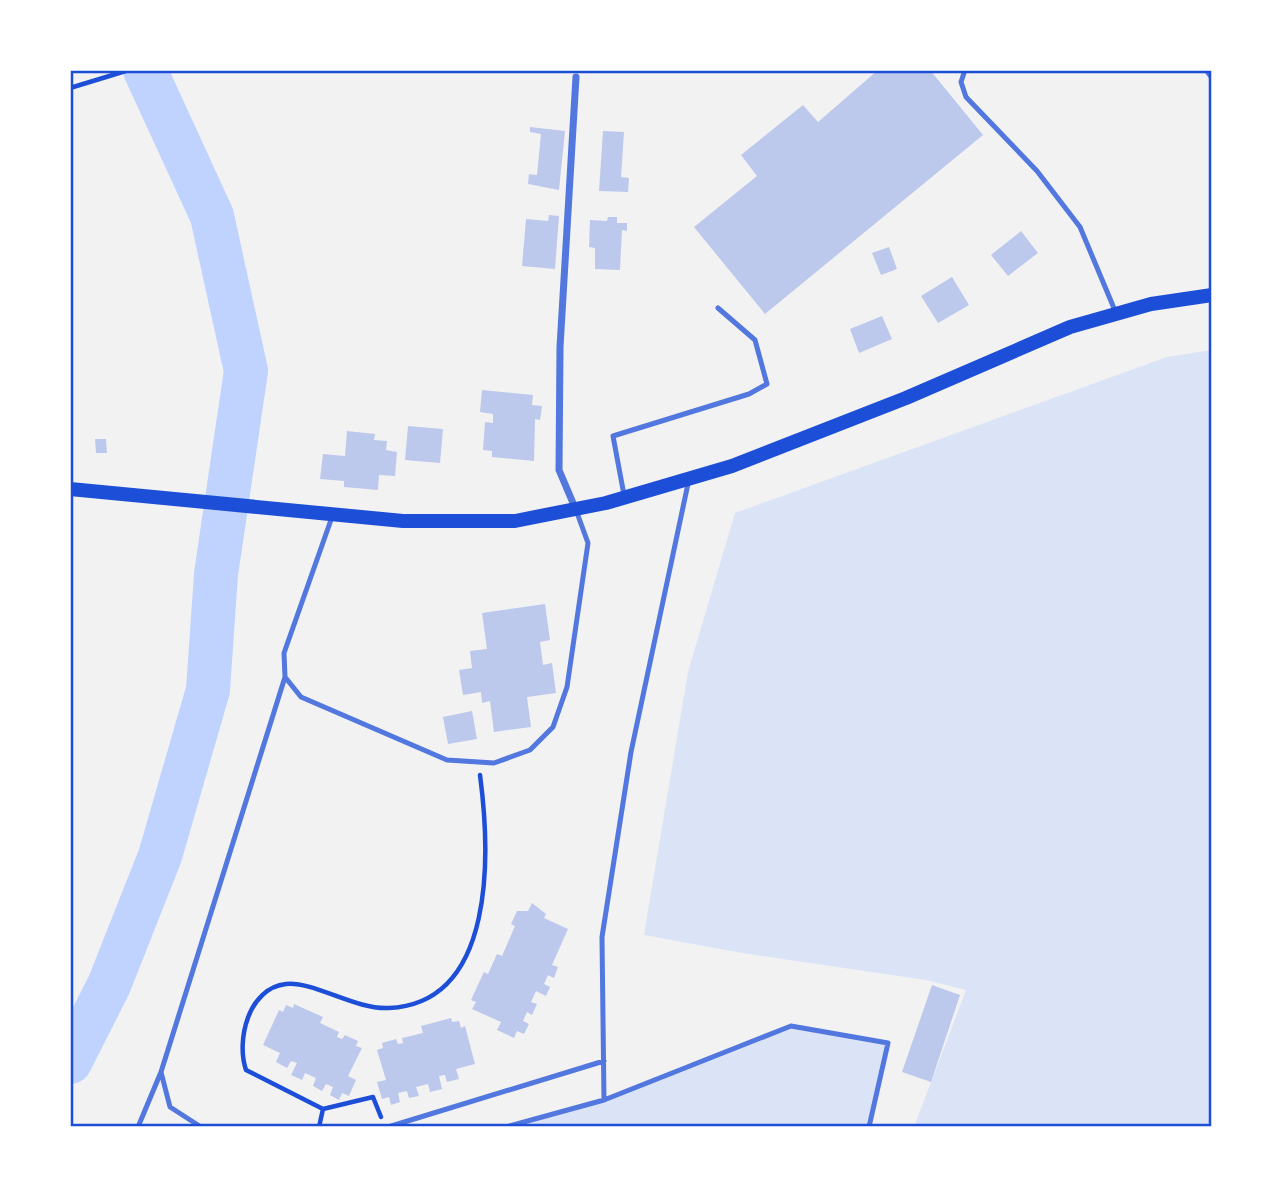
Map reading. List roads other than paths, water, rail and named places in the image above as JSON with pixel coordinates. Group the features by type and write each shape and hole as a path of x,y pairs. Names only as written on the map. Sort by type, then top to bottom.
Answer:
{"main road":[{"path":"70,489 402,522 515,521 576,510 689,480 794,443 1070,327 1151,304 1212,295"}],"street":[{"path":"576,77 560,347 559,470 576,510"}],"lane":[{"path":"965,70 961,82 966,97 1037,171 1080,227 1116,313"},
{"path":"1206,70 1212,78"},
{"path":"625,498 613,436 749,394 767,384 755,340 718,308"},
{"path":"604,1100 602,937 631,752 689,480"},
{"path":"285,677 295,692 309,700 447,760 478,764 506,760 530,750 547,736 559,715 567,687 589,542 576,510"},
{"path":"138,1127 161,1072 285,677 284,653 333,514"},
{"path":"506,1127 604,1100 791,1026 888,1042 869,1127"},
{"path":"386,1127 604,1061"},
{"path":"161,1072 170,1107 201,1127"}],"waterway":[{"path":"70,1062 109,985 160,856 208,690 216,574 246,371 212,216 145,70"}]}
